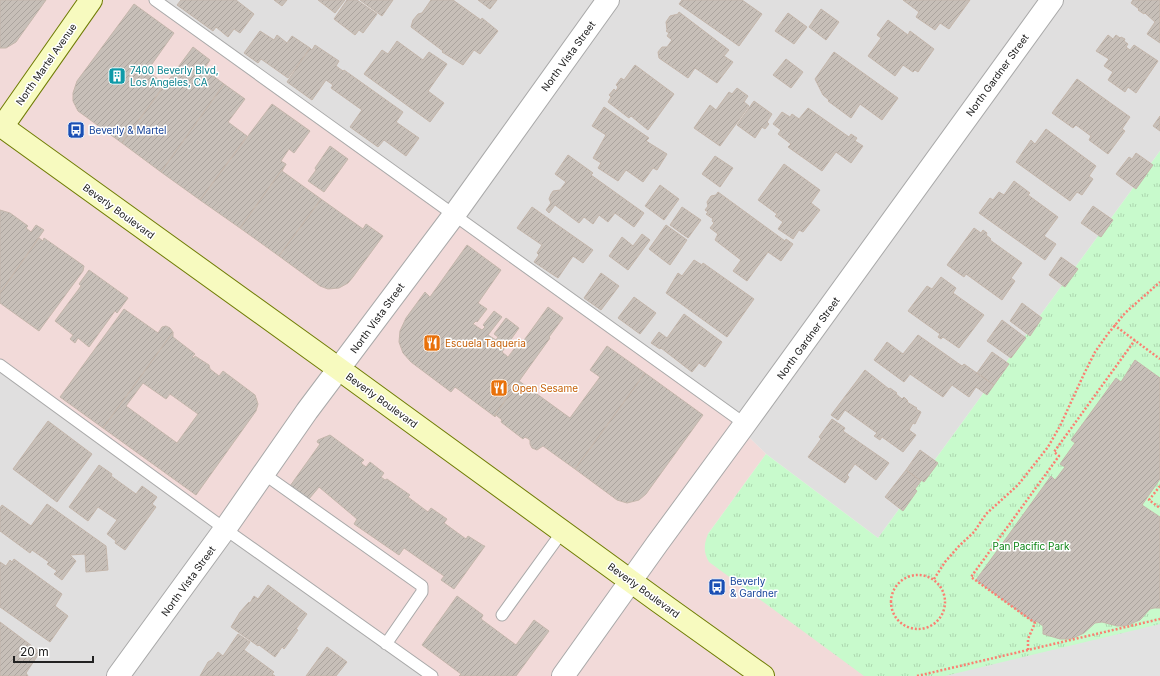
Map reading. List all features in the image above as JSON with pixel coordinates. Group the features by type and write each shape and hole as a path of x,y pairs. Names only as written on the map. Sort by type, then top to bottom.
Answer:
{"main road":[{"name":"North Martel Avenue","path":"1,127 91,0"},
{"name":"Beverly Boulevard","path":"1,127 339,369 562,532 763,676"}],"street":[{"name":"North Vista Street","path":"118,676 225,530 308,411 454,214 608,0"},
{"name":"North Gardner Street","path":"563,676 632,582 657,544 1052,0"}],"lane":[{"path":"155,0 745,424"},
{"path":"0,365 225,530 432,676"},
{"path":"264,474 422,586 422,592 386,644"},
{"path":"502,615 562,532"}],"path":[{"path":"934,579 945,562 974,532 986,514 1018,485 1048,447 1060,426 1095,352 1114,325 1125,313 1160,282"},
{"path":"1114,325 1160,359"},
{"path":"1054,452 1135,340"},
{"path":"1028,650 1028,639 1035,623 971,577 1059,456 1048,447"},
{"path":"1160,486 1149,500 1160,508"},
{"path":"915,575 925,575 934,579 941,586 945,594 946,604 944,613 938,621 931,627 922,630 912,629 896,619 892,610 891,600 893,591 898,583 915,575"},
{"path":"917,676 1160,619"}],"shaded area":[{"path":"0,0 157,0 719,408 766,454 708,534 867,676 426,676 0,370"},
{"path":"157,0 1160,0 1160,151 878,538 766,454 719,408"},
{"path":"0,370 426,676 0,676"},
{"path":"1160,624 1160,676 945,676"}],"green space":[{"name":"Pan Pacific Park","path":"1160,151 1160,676 864,676 709,562 705,548 708,534 766,454 878,538"}],"building":[{"path":"0,0 46,0 16,42 6,48 0,48"},
{"path":"181,0 236,0 254,14 240,33 234,29 228,37 216,27 213,31 177,5"},
{"path":"274,0 287,0 282,6"},
{"path":"318,0 345,0 335,13"},
{"path":"347,0 357,0 377,14 363,33 359,30 355,35 334,19"},
{"path":"360,0 393,0 382,16"},
{"path":"431,0 453,0 481,20 482,18 498,31 480,54 474,50 463,65 442,52 443,51 411,27 413,20 418,14 422,13"},
{"path":"478,0 497,0 490,9"},
{"path":"682,0 742,0 762,14 739,46 679,4"},
{"path":"903,0 970,0 949,29 940,23 935,30 916,17 919,12"},
{"path":"1133,0 1160,0 1160,43 1147,34 1155,22 1131,3"},
{"name":"7400 Beverly Blvd, Los Angeles, CA","path":"134,4 174,33 147,71 165,84 122,143 78,111 73,101 73,93 77,81"},
{"path":"821,9 839,22 826,40 809,27"},
{"path":"679,12 729,50 724,56 733,62 717,83 695,68 688,78 659,58 658,52 662,47 667,47 672,40 667,36 669,33 666,31 666,22 670,16 678,14"},
{"path":"788,13 807,27 794,44 775,31"},
{"path":"888,20 908,35 910,31 934,49 918,72 915,70 913,72 903,65 895,76 868,56 881,38 877,35"},
{"path":"260,31 274,40 277,35 287,43 292,36 310,48 288,78 261,59 258,63 244,53"},
{"path":"1108,35 1113,39 1116,35 1125,39 1124,41 1128,44 1126,47 1130,50 1134,45 1158,61 1136,93 1128,87 1125,92 1108,80 1113,72 1104,66 1109,59 1096,51"},
{"path":"397,41 423,60 429,52 447,64 428,91 444,103 430,122 364,74 382,50 388,54"},
{"path":"315,45 339,61 336,66 343,71 344,70 403,112 396,122 419,138 406,156 384,140 378,147 350,127 362,110 331,88 333,85 326,80 312,100 287,82 310,48 312,50"},
{"path":"193,47 210,60 204,69 224,84 161,172 122,143"},
{"path":"834,52 898,98 882,120 860,104 851,118 828,101 829,100 823,95 815,79"},
{"path":"786,59 803,72 791,88 773,75"},
{"path":"635,65 674,94 648,130 631,116 629,118 608,102 611,97 609,95 614,89 616,91 618,87 616,85 621,78 624,80"},
{"path":"1077,79 1130,117 1122,129 1125,131 1108,154 1089,140 1091,136 1076,125 1073,128 1052,113"},
{"path":"224,84 245,99 228,122 247,136 200,200 161,172"},
{"path":"737,88 748,96 744,102 749,106 720,146 694,128 710,105 716,110 729,92 732,94"},
{"path":"754,101 772,114 767,122 769,124 765,129 762,127 755,138 737,125"},
{"path":"272,104 310,131 294,153 289,149 281,161 286,164 240,228 200,200"},
{"path":"604,107 649,138 646,141 667,154 657,170 653,168 643,182 626,170 618,181 598,168 601,163 593,158 606,135 592,126"},
{"path":"808,108 849,137 851,134 857,138 855,141 863,146 851,163 836,152 822,171 788,147 791,144 778,134 781,130 773,124 782,112 790,117 792,114 799,119"},
{"path":"1160,116 1160,131 1153,126"},
{"path":"1046,129 1096,166 1089,176 1093,179 1082,195 1077,192 1070,201 1016,162 1031,140 1035,144"},
{"path":"330,146 348,159 324,192 308,181"},
{"path":"1136,153 1153,165 1136,189 1116,174 1129,157 1132,159"},
{"path":"568,155 593,173 591,175 644,213 634,227 615,213 608,222 599,215 593,224 584,217 579,223 555,205 549,213 546,210 551,203 549,199 553,191 560,190 566,182 555,174"},
{"path":"715,156 733,168 720,187 702,174"},
{"path":"286,164 282,171 321,199 279,256 240,228"},
{"path":"784,164 820,190 811,203 820,210 803,232 799,230 793,239 778,229 783,222 775,216 777,214 758,200"},
{"path":"1014,181 1030,193 1028,195 1058,217 1044,236 1056,244 1045,260 979,213 990,198 993,200 999,192 1004,195"},
{"path":"660,185 679,199 664,220 645,206"},
{"path":"718,192 785,241 786,239 793,244 781,261 768,252 747,281 733,271 741,260 715,240 718,234 710,228 714,223 712,221 713,219 706,214 708,212 705,210 708,206 707,202 711,196 716,195"},
{"path":"321,199 363,229 366,224 383,236 348,283 339,288 328,289 320,286 279,256"},
{"path":"1093,206 1113,220 1101,237 1081,223"},
{"path":"532,207 593,250 583,263 573,256 558,278 534,262 539,255 537,253 542,245 517,228"},
{"path":"682,207 701,220 688,238 670,225"},
{"path":"0,210 10,213 28,226 26,228 31,232 36,225 44,230 0,293"},
{"path":"666,225 687,240 670,265 649,249"},
{"path":"974,228 981,233 983,230 987,233 986,235 991,239 990,240 1022,263 1011,278 1015,281 1002,300 966,274 964,277 947,265"},
{"path":"642,234 650,240 628,270 609,256 622,237 633,246"},
{"path":"39,238 43,241 44,238 84,266 83,271 39,331 0,303 0,293"},
{"path":"467,245 501,270 478,303 487,309 477,322 476,321 473,324 482,330 485,327 483,325 494,311 502,317 488,335 496,340 498,337 494,334 506,318 519,328 502,352 508,357 520,341 522,343 548,307 563,318 494,416 455,387 451,392 411,362 403,353 399,342 400,331 406,318 425,292 430,297"},
{"path":"1061,257 1078,269 1065,287 1049,275"},
{"path":"694,260 702,265 703,263 754,299 727,337 666,293 678,273 682,276"},
{"path":"89,270 128,298 117,313 115,311 89,347 78,338 75,343 70,339 73,335 55,321 81,286 79,284"},
{"path":"601,273 619,286 601,310 584,298"},
{"path":"941,277 956,288 953,293 984,315 959,348 943,337 941,339 938,337 940,334 908,311 927,286 932,289"},
{"path":"634,297 656,313 640,334 618,318"},
{"path":"1022,303 1042,318 1030,336 1010,321"},
{"path":"124,309 158,333 162,327 166,326 173,332 103,428 60,397"},
{"path":"684,314 722,342 705,367 699,363 692,372 661,348 660,349 651,343 659,332 667,338"},
{"path":"1002,320 1026,338 1011,358 987,341"},
{"path":"173,332 173,337 195,354 192,357 194,358 195,356 209,365 210,369 219,376 223,371 255,395 258,404 256,411 196,495 103,428","holes":["143,383 166,399 170,394 198,414 177,443 126,406"]},
{"path":"918,335 962,366 964,364 994,385 987,395 976,387 969,397 952,385 943,397 910,374 904,382 874,360 887,342 903,354"},
{"path":"607,346 645,373 575,469 543,446 537,450 532,448 530,440 525,437 523,439 501,422 502,420 496,415 495,417 494,416 519,381 570,418 600,377 590,370"},
{"path":"992,352 1009,364 994,385 977,373"},
{"path":"1135,360 1160,378 1160,479 1142,505 1160,517 1160,608 1150,609 1140,620 1125,626 1117,626 1102,622 1095,623 1084,633 1071,639 1060,639 1043,634 1043,626 1036,621 1035,623 976,580 1051,476 1055,480 1065,467 1060,464 1075,443 1071,440 1116,378 1121,382"},
{"path":"865,370 889,389 890,388 897,393 896,394 902,399 904,397 908,401 907,402 921,412 915,424 913,423 909,430 916,435 903,452 882,437 880,440 874,436 877,433 845,410 838,420 831,415"},
{"path":"645,373 703,415 646,494 639,500 627,503 617,500 575,469"},
{"path":"832,419 845,428 843,431 889,463 876,480 855,464 847,475 849,477 845,483 808,457 821,439 819,437"},
{"path":"48,421 92,454 57,502 13,469"},
{"path":"330,435 364,460 361,463 366,467 370,462 384,473 381,477 385,480 387,479 410,495 408,497 428,512 431,508 447,519 444,523 466,539 468,536 485,546 454,589 441,580 444,576 404,548 399,555 354,524 357,519 319,487 309,499 290,486 320,444 317,442 318,440"},
{"path":"920,450 938,463 924,482 906,470"},
{"path":"99,465 112,474 111,476 136,494 142,486 157,497 152,504 156,507 125,550 115,543 116,541 107,534 117,520 98,507 88,521 69,507"},
{"path":"906,470 921,481 915,489 917,491 903,511 885,497"},
{"path":"47,504 106,546 108,570 86,572 85,554 70,555 76,561 62,580 54,574 57,571 47,564 49,562 32,550 30,553 0,531 0,508 2,505 31,526"},
{"path":"14,559 62,594 55,606 68,616 50,642 0,607 0,562 6,566 10,560 12,562"},
{"path":"268,585 307,614 296,629 298,630 284,649 282,647 275,657 231,627 240,612 249,602 250,603 254,596 258,599"},
{"path":"457,596 483,615 481,619 516,645 534,620 549,631 516,676 459,676 461,674 422,645"},
{"path":"0,622 40,652 26,673 28,676 0,676"},
{"path":"238,634 250,642 244,650 274,672 272,674 275,676 200,676 208,662 213,659 218,652 223,656"},
{"path":"327,647 347,662 336,676 306,676"}],"place":[{"name":"7400 Beverly Blvd, Los Angeles, CA","path":"117,76"},
{"name":"Beverly & Martel","path":"76,130"},
{"name":"Escuela Taqueria","path":"432,343"},
{"name":"Open Sesame","path":"499,388"},
{"name":"Beverly & Gardner","path":"717,587"}]}
